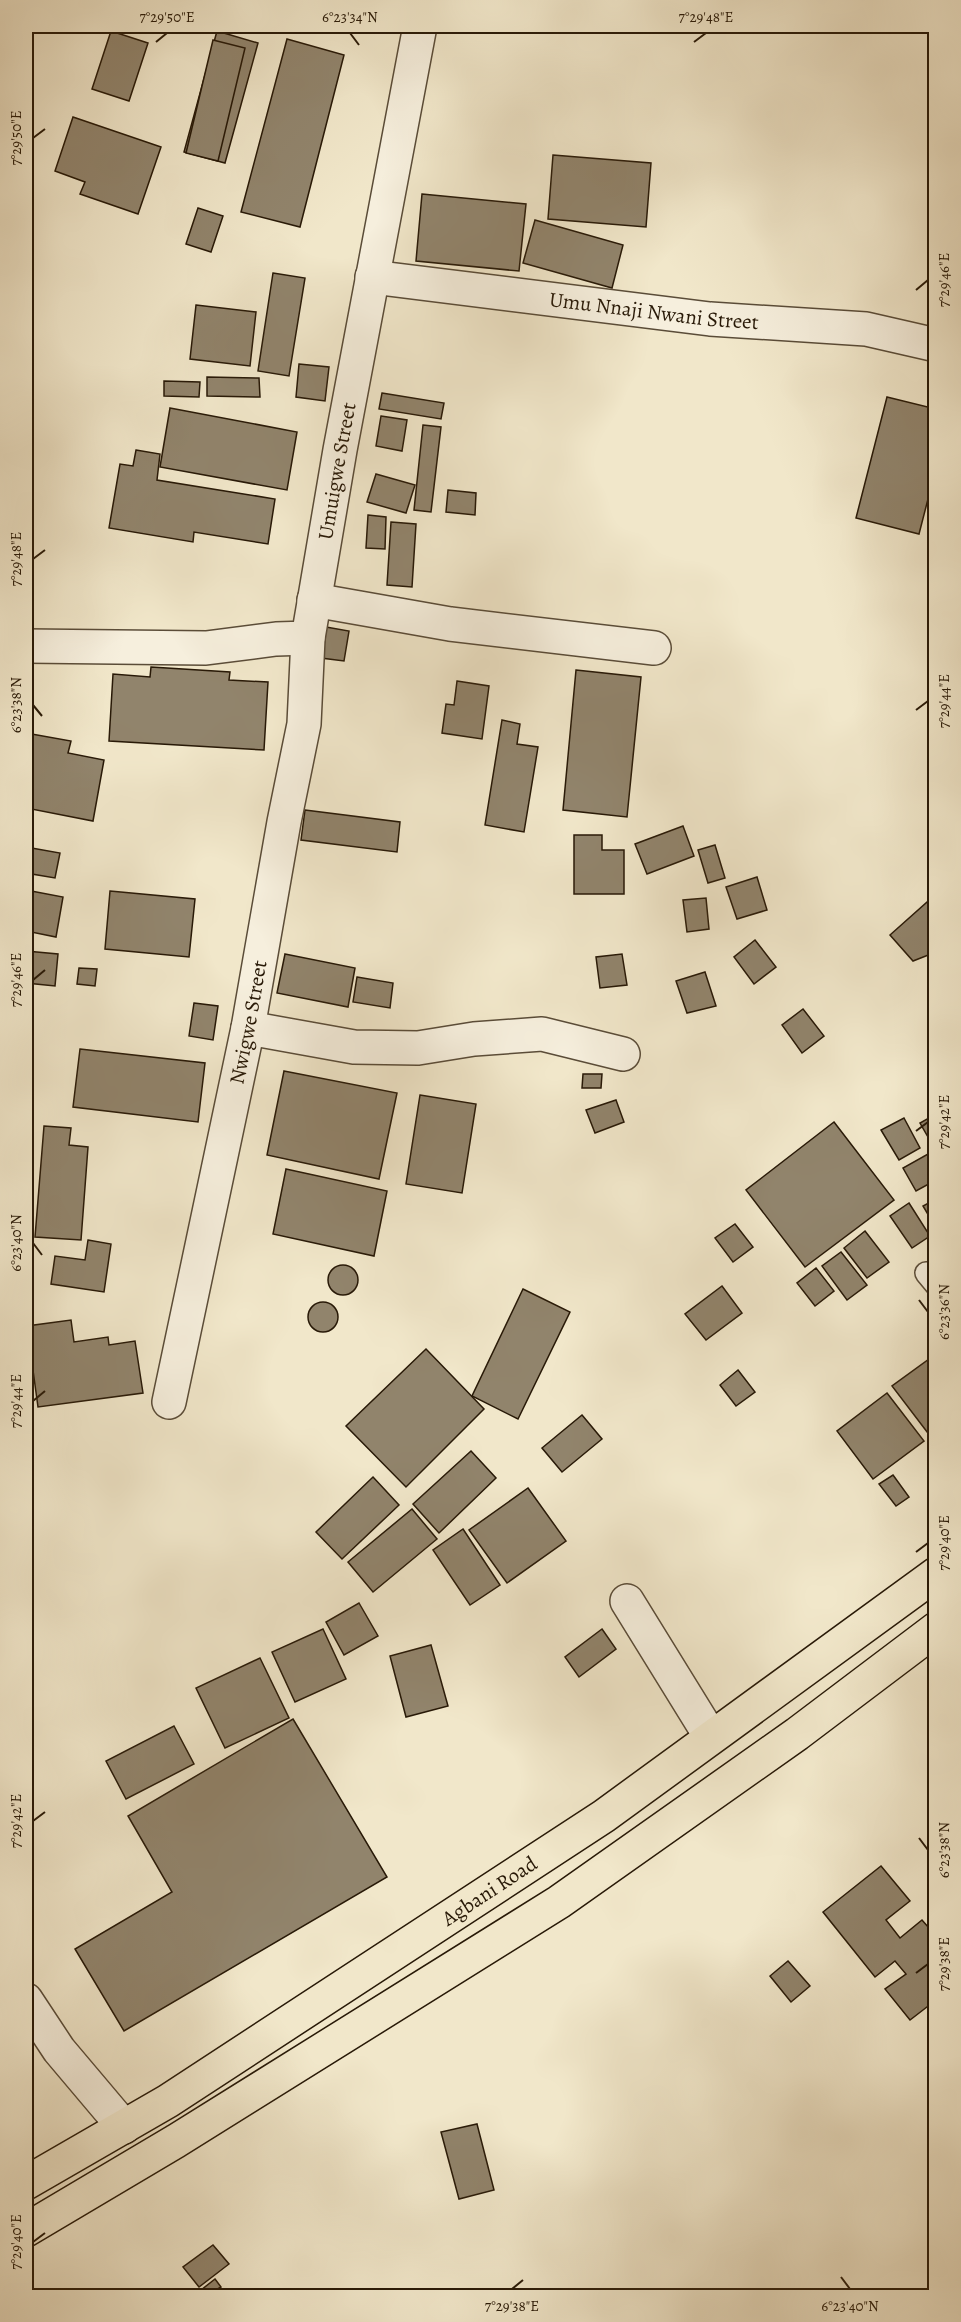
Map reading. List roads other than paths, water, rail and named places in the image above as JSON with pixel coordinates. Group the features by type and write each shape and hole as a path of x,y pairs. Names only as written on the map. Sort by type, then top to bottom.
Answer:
{"main road":[{"name":"Agbani Road","path":"26,2182 168,2101 594,1822 936,1574"},
{"path":"26,2230 176,2141 559,1902 797,1734 936,1629"}],"street":[{"name":"Umuigwe Street","path":"308,638 372,277 420,26"},
{"name":"Umu Nnaji Nwani Street","path":"372,277 710,319 866,329 936,345"},
{"path":"314,600 450,624 654,648"},
{"path":"26,646 206,648 276,639 308,638"},
{"name":"Nwigwe Street","path":"169,1402 248,1028 284,822 304,724 308,638"},
{"path":"248,1028 354,1047 418,1048 474,1039 542,1034 623,1054"},
{"path":"627,1601 711,1737"},
{"path":"26,2000 59,2050 124,2127"}]}
